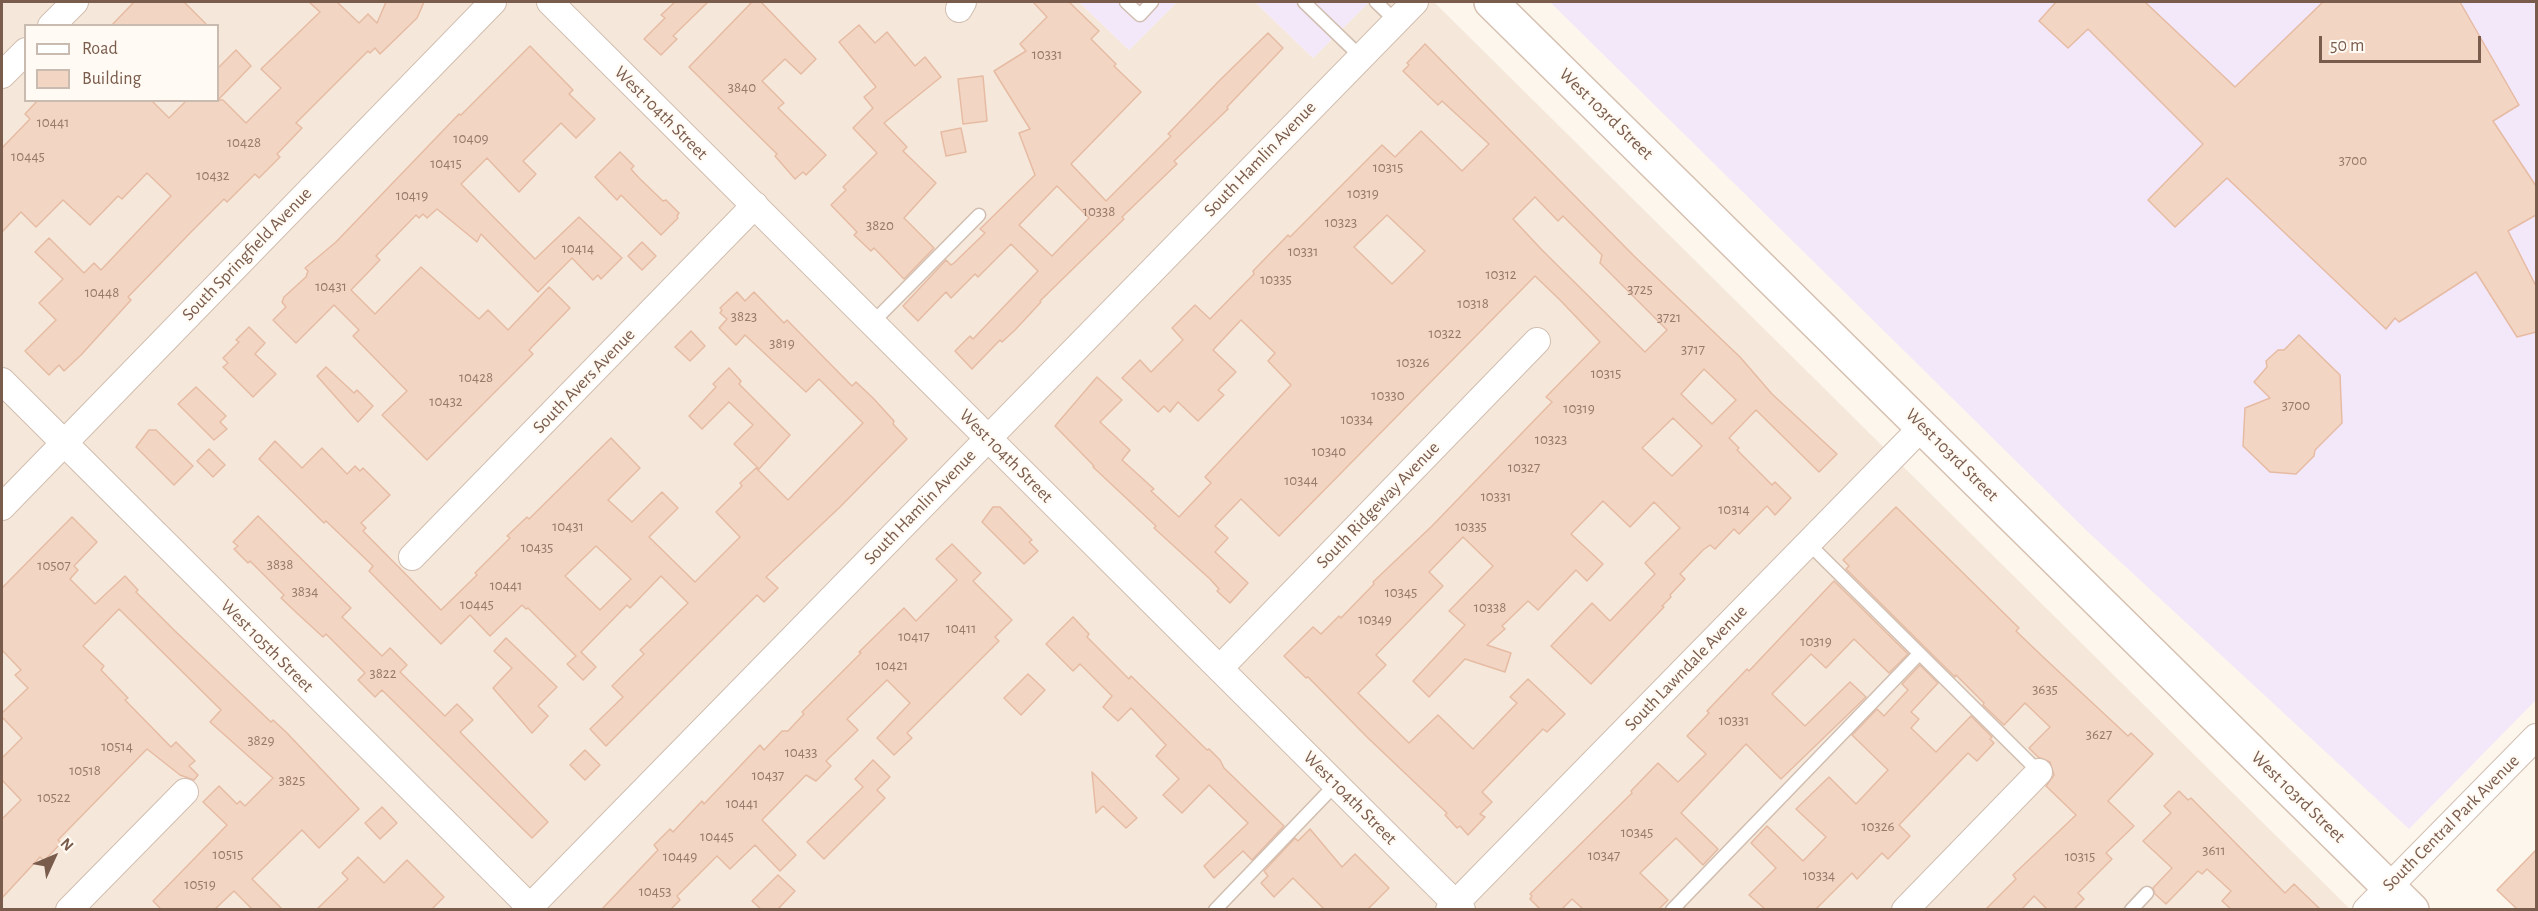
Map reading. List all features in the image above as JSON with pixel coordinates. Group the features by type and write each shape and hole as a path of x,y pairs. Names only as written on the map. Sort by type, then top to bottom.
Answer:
{"main road":[{"name":"West 103rd Street","path":"1491,2 2412,909"}],"street":[{"name":"South Springfield Avenue","path":"2,507 493,2"},
{"name":"West 104th Street","path":"550,2 1220,668 1455,907"},
{"name":"South Hamlin Avenue","path":"530,908 1415,2"},
{"path":"53,24 70,3"},
{"path":"2,75 24,53"},
{"name":"South Avers Avenue","path":"412,557 755,206"},
{"name":"South Ridgeway Avenue","path":"1220,668 1537,341"},
{"name":"West 105th Street","path":"2,381 530,908"},
{"name":"South Lawndale Avenue","path":"1455,907 1923,426"},
{"name":"South Central Park Avenue","path":"2366,909 2536,737"},
{"path":"1905,909 2039,772"},
{"path":"69,909 185,792"}],"lane":[{"path":"1126,2 1140,15 1152,2"},
{"path":"1304,2 1361,57"},
{"path":"1376,2 1396,21"},
{"path":"872,323 979,215"},
{"path":"1808,543 2039,772"},
{"path":"1672,909 1919,654"},
{"path":"1215,909 1336,784"},
{"path":"2131,909 2147,894"}],"shaded area":[{"path":"2,2 1079,2 1129,50 1177,2 1255,2 1313,58 1369,2 1434,2 2350,909 2,910"},
{"path":"1079,2 1177,2 1129,50"},
{"path":"1255,2 1369,2 1313,58"},
{"path":"1550,2 2536,2 2536,700 2409,829 2087,531"}],"building":[{"path":"134,2 184,2 206,24 113,24"},
{"path":"309,2 337,2 359,23 368,14 377,23 386,2 424,2 417,18 380,54 375,48 370,53 368,51 296,123 302,128 277,154 280,157 259,178 255,174 227,202 224,199 128,297 131,300 81,355 64,371 59,365 49,375 25,351 56,320 39,303 63,279 35,252 49,238 84,273 94,263 101,270 171,196 147,173 122,199 118,196 90,225 63,200 36,227 21,212 2,232 2,148 30,119 25,114 36,102 153,102 169,118 185,102 219,102 223,100 246,123 281,88 261,69 320,12"},
{"path":"675,2 708,2 673,36 677,39 661,55 644,39 665,18 661,15"},
{"path":"752,2 761,2 816,59 801,74 785,59 762,81 784,103 778,108 826,155 806,175 803,172 795,179 775,156 777,154 689,67"},
{"path":"1033,2 1069,2 1099,31 1091,39 1141,92 1071,164 1106,201 1171,136 1168,134 1219,81 1268,33 1283,48 1227,107 1228,109 1174,161 1177,164 1122,217 1124,219 1040,301 1015,330 1002,342 1000,340 972,369 955,351 970,336 973,339 1038,271 1011,244 978,277 975,274 951,298 946,292 918,321 903,306 946,260 951,265 954,263 985,233 980,229 1035,175 1019,133 1030,129 994,71 1026,51 1020,44 1047,17","holes":["1057,186 1089,218 1052,256 1019,225"]},
{"path":"2056,2 2145,2 2235,87 2323,2 2460,2 2519,105 2493,121 2536,186 2536,215 2508,231 2536,286 2536,332 2517,337 2476,272 2399,322 2395,318 2386,329 2227,178 2175,227 2148,200 2203,144 2088,29 2068,48 2039,21"},
{"path":"859,25 875,43 887,32 915,66 925,57 941,77 884,123 907,147 903,151 936,183 904,218 934,248 904,279 874,248 871,251 854,235 857,232 831,205 846,190 843,187 877,153 853,128 873,108 864,97 876,87 839,42"},
{"path":"1425,44 1634,256 1740,357 1772,394 1837,454 1819,472 1756,410 1729,438 1739,448 1737,450 1772,485 1775,482 1791,498 1775,515 1767,506 1739,534 1734,529 1715,549 1710,545 1703,550 1680,574 1685,579 1670,595 1671,597 1662,606 1664,607 1591,684 1551,646 1592,603 1610,621 1655,574 1645,563 1680,528 1654,502 1630,527 1603,501 1571,534 1603,564 1587,581 1576,570 1538,610 1528,601 1502,626 1505,629 1487,645 1511,653 1505,672 1465,659 1429,697 1413,681 1465,625 1449,611 1493,566 1463,537 1429,572 1443,586 1376,655 1386,665 1358,693 1409,743 1438,715 1473,749 1517,703 1510,697 1528,679 1565,714 1547,732 1543,729 1482,792 1492,802 1480,814 1485,817 1468,835 1460,826 1457,828 1445,815 1447,813 1284,656 1313,627 1321,634 1339,616 1341,618 1374,584 1373,582 1432,526 1552,402 1546,397 1600,342 1560,300 1535,276 1279,536 1241,499 1215,526 1228,538 1215,552 1248,583 1230,603 1217,591 1219,589 1210,579 1154,528 1156,526 1093,467 1055,426 1097,377 1122,400 1100,422 1130,450 1122,460 1154,489 1151,491 1179,517 1211,483 1205,477 1291,385 1268,361 1275,353 1241,320 1213,350 1236,372 1218,390 1224,395 1198,421 1178,402 1170,412 1164,406 1158,412 1122,378 1140,360 1151,372 1183,340 1172,328 1195,305 1210,319 1288,235 1290,237 1382,145 1395,157 1421,131 1462,171 1489,144 1442,101 1438,105 1403,71 1409,65 1407,63","holes":["1535,197 1558,221 1563,216 1602,255 1600,263 1667,330 1645,352 1513,219","1387,215 1425,251 1392,284 1354,247","1704,369 1736,400 1712,424 1681,394","1673,418 1702,446 1672,476 1642,448"]},
{"path":"530,46 573,90 569,94 595,119 576,138 561,123 523,161 536,174 519,192 487,158 461,184 535,259 579,217 622,258 601,279 598,275 593,280 572,258 538,292 481,234 477,242 437,209 427,218 423,214 419,218 416,215 376,256 380,260 351,290 375,314 421,267 479,319 488,310 508,330 549,287 570,308 529,350 533,354 427,460 382,415 407,391 353,336 359,330 334,305 296,343 273,320 286,307 282,302 284,297 306,277 308,271 305,268 336,242 459,114 461,115"},
{"path":"236,50 251,66 219,99 219,67"},
{"path":"983,76 987,121 963,124 958,79"},
{"path":"961,128 966,152 946,156 941,132"},
{"path":"620,152 634,166 631,169 639,178 679,213 678,218 661,235 621,195 617,200 595,177"},
{"path":"642,242 656,256 642,270 628,256"},
{"path":"737,292 745,301 754,292 784,323 787,320 852,386 856,382 873,398 907,439 766,577 778,588 764,602 757,595 606,746 590,729 623,697 612,686 644,654 640,650 688,603 661,576 630,608 627,605 581,652 596,667 583,680 567,664 576,656 528,608 522,605 490,636 470,615 441,644 369,571 373,566 326,521 324,523 259,459 275,441 302,468 322,448 347,474 355,466 360,471 363,468 390,495 361,523 366,528 363,531 441,610 510,538 507,536 527,517 529,519 611,438 640,468 608,500 632,522 662,492 678,508 649,537 695,582 740,537 716,512 742,486 740,483 756,468 788,500 863,423 819,379 806,392 745,335 736,345 719,328 727,319 720,313 722,310 720,308","holes":["596,546 631,579 600,610 565,576"]},
{"path":"249,327 265,343 255,354 276,374 253,397 223,367 228,363 223,358 239,342 236,340"},
{"path":"691,331 705,346 690,361 675,347"},
{"path":"2299,335 2340,375 2342,423 2315,450 2314,456 2296,474 2270,472 2243,446 2245,408 2270,398 2254,382 2267,367 2266,361 2278,350 2284,350"},
{"path":"326,367 354,393 357,390 373,406 358,422 317,376"},
{"path":"729,368 741,381 739,384 790,435 759,469 734,444 753,425 729,402 702,429 689,416 716,387 713,384"},
{"path":"196,387 226,416 220,422 227,429 214,440 178,404"},
{"path":"149,430 156,430 193,466 174,485 136,447"},
{"path":"209,449 225,465 213,477 197,461"},
{"path":"993,507 1000,507 1032,540 1029,542 1038,551 1024,564 982,522"},
{"path":"1896,507 2019,628 2016,631 2042,656 2128,736 2131,733 2153,754 2108,801 2134,826 2106,853 2112,859 2078,893 2084,899 2074,909 2047,909 2034,896 2022,909 1986,909 2016,879 2013,875 2076,815 2046,786 2054,775 2050,762 2038,757 2029,748 2050,727 2025,703 2004,725 1956,675 1955,677 1846,569 1849,566 1843,560"},
{"path":"258,516 351,608 342,617 382,656 390,648 407,665 400,672 445,716 457,704 473,720 460,732 548,822 532,838 382,690 375,697 358,680 365,673 326,634 323,637 281,598 284,595 250,561 248,563 234,549 238,546 233,542"},
{"path":"72,517 97,542 74,566 78,570 70,579 95,604 125,576 138,590 136,592 175,631 271,722 273,720 286,732 359,809 319,848 302,830 252,879 282,909 252,909 234,891 215,909 161,909 153,901 227,825 203,802 219,786 237,804 240,801 245,806 273,778 210,722 221,710 119,609 83,646 104,666 101,670 128,698 125,700 171,747 176,742 195,761 189,766 198,775 194,780 180,775 147,749 58,840 61,843 44,861 40,857 2,898 2,819 21,800 2,780 2,758 22,738 2,717 2,713 28,688 15,675 21,670 2,650 2,588"},
{"path":"952,544 981,573 973,581 1012,620 995,637 999,641 907,733 912,738 894,755 877,738 910,703 887,680 847,719 858,730 826,761 831,766 816,781 806,775 762,820 796,855 780,871 755,845 730,869 717,856 677,896 680,900 671,909 602,909 658,850 654,845 670,829 673,832 702,801 704,804 760,745 764,750 782,731 788,731 804,714 802,712 904,608 916,621 957,580 936,559"},
{"path":"1834,581 1908,654 1889,673 1854,639 1826,668 1811,654 1772,694 1805,726 1850,682 1866,697 1781,779 1746,744 1681,813 1718,849 1703,865 1676,838 1640,873 1668,900 1659,909 1583,909 1572,899 1562,909 1540,909 1530,899 1532,896 1530,894 1632,793 1631,791 1658,763 1678,782 1706,754 1687,736 1709,713 1707,711 1747,669 1749,671"},
{"path":"1073,617 1089,634 1087,637 1129,679 1131,676 1207,750 1209,749 1220,760 1224,768 1284,826 1252,860 1243,851 1214,878 1204,866 1248,823 1209,785 1182,813 1163,795 1179,779 1156,756 1166,745 1131,708 1118,721 1103,707 1112,696 1080,664 1073,671 1046,644"},
{"path":"506,638 557,687 538,706 548,716 532,733 493,688 512,668 494,651"},
{"path":"1920,665 1938,683 1911,712 1919,719 1911,728 1936,752 1971,716 1992,737 1990,739 1994,743 1977,761 1968,753 1899,825 1910,836 1888,859 1882,853 1857,879 1852,873 1816,909 1765,909 1749,895 1776,868 1751,843 1767,826 1803,861 1826,837 1796,809 1829,777 1856,804 1888,770 1852,735 1877,709 1884,716 1908,690 1902,684"},
{"path":"1028,674 1045,690 1021,715 1004,698"},
{"path":"585,750 600,765 585,780 570,765"},
{"path":"873,760 890,777 877,790 885,798 824,859 807,842 863,787 855,779"},
{"path":"1092,772 1137,818 1126,828 1103,806 1096,813"},
{"path":"2179,791 2188,800 2191,798 2285,893 2294,884 2320,909 2231,909 2222,901 2231,891 2207,869 2202,874 2198,871 2166,904 2155,894 2153,888 2172,868 2143,841 2171,813 2164,806"},
{"path":"382,807 397,823 380,839 365,823"},
{"path":"1310,829 1342,867 1355,854 1389,888 1368,909 1324,909 1293,878 1274,897 1261,883 1268,876 1264,871 1295,838 1298,841"},
{"path":"2536,850 2536,909 2517,909 2497,890"},
{"path":"358,857 384,883 407,860 444,897 432,909 317,909 348,879 342,873"},
{"path":"778,875 795,891 778,909 761,909 752,901"}]}
